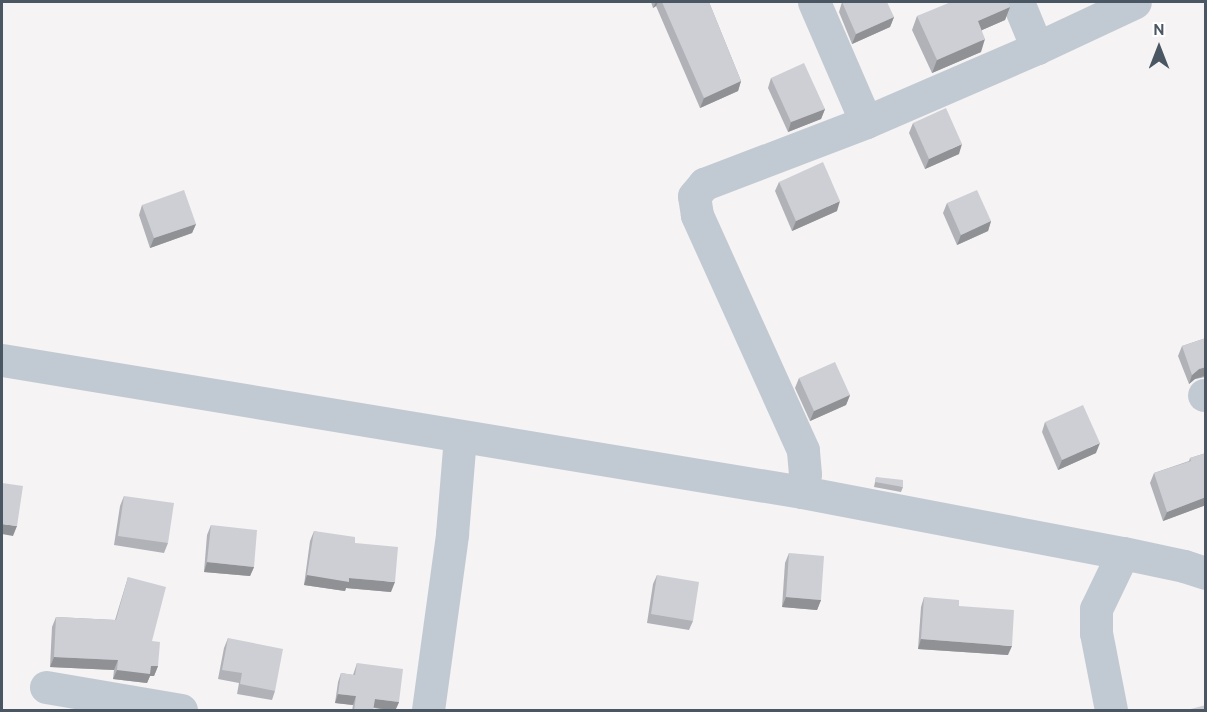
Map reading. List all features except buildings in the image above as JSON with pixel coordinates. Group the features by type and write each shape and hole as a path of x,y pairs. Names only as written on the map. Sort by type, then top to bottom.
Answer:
{"street":[{"path":"814,2 866,122"},
{"path":"1018,2 1037,48"},
{"path":"802,492 805,474 803,450 697,215 694,196 704,184 866,122 1037,48 1135,2"},
{"path":"2,360 802,492 1122,553 1206,573"},
{"path":"428,711 453,524 460,437"},
{"path":"1111,711 1096,633 1096,609 1122,553"},
{"path":"46,687 181,711"}]}
